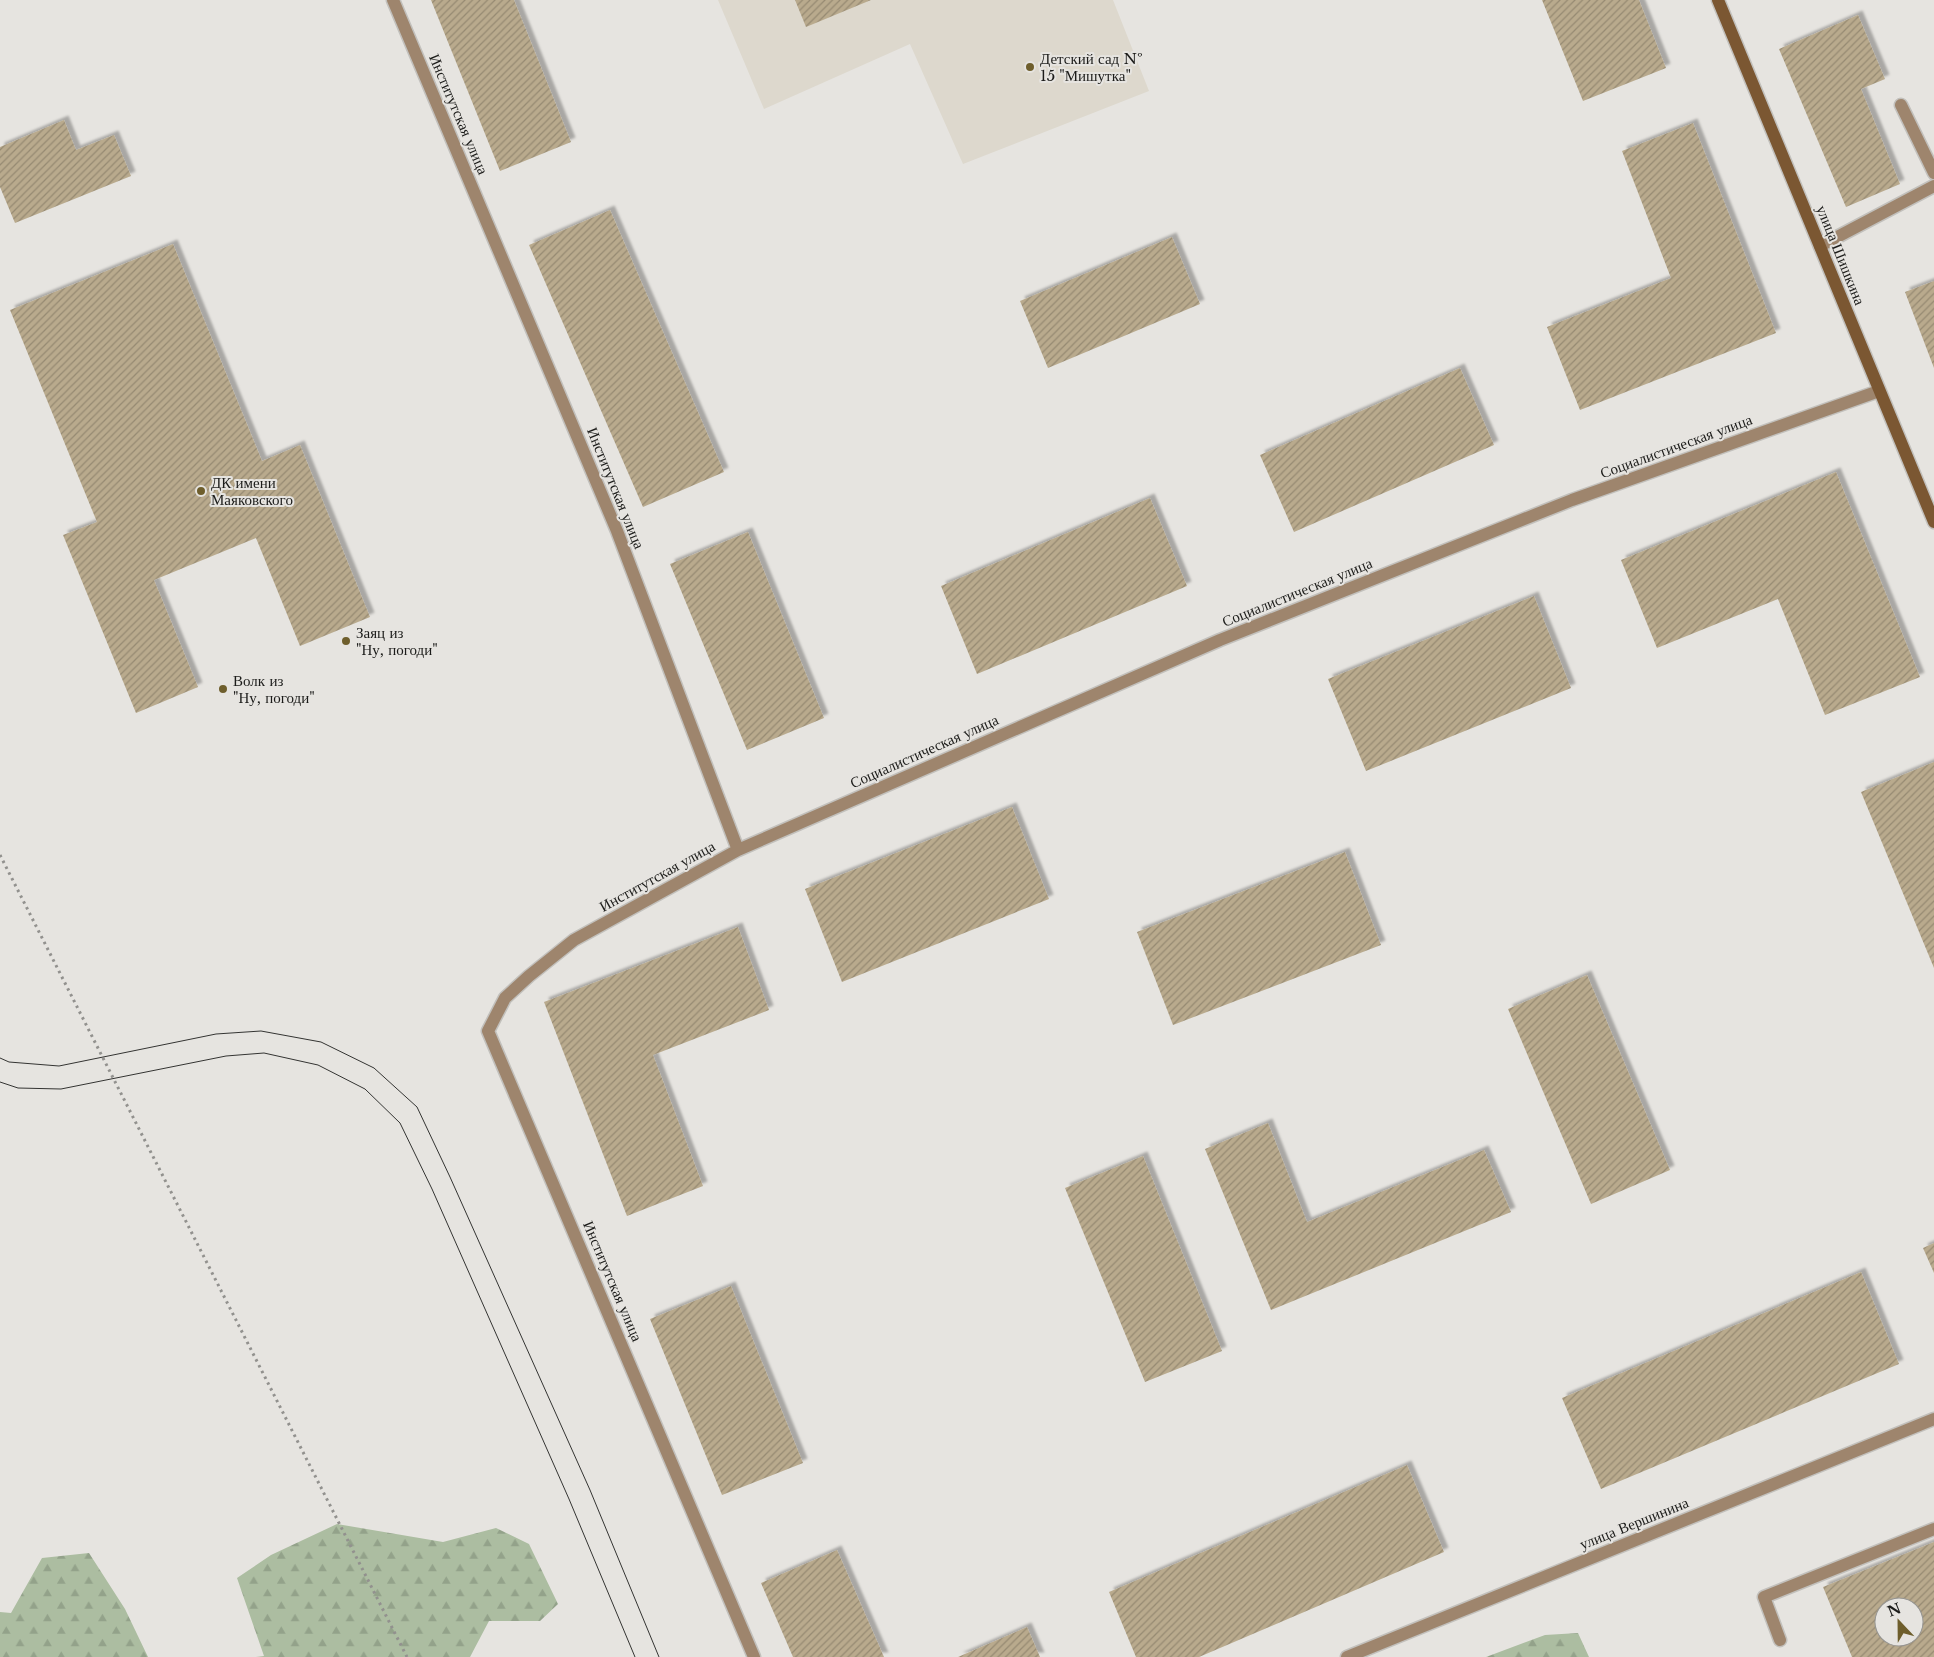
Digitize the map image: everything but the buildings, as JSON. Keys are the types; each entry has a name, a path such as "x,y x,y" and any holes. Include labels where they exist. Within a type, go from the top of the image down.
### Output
{"main road":[{"name":"улица Шишкина","path":"1718,0 1934,522"}],"street":[{"name":"Институтская улица","path":"393,0 617,531 738,850 574,940 505,998 488,1031 754,1657"},
{"path":"1901,105 1934,173"},
{"path":"1820,246 1934,186"},
{"name":"Социалистическая улица","path":"738,850 1220,640 1572,500 1879,391"},
{"name":"улица Вершинина","path":"1347,1657 1934,1419"},
{"path":"1780,1640 1764,1597 1934,1530"}],"path":[{"path":"0,855 406,1657"}],"shaded area":[{"name":"Детский сад № 15 \"Мишутка\"","path":"718,0 1113,0 1149,91 963,164 910,44 764,109"}],"green space":[{"path":"337,1524 443,1542 496,1528 529,1544 558,1604 540,1621 489,1621 470,1657 256,1657 264,1656 237,1578 271,1555"},
{"path":"89,1553 125,1609 148,1657 0,1657 0,1612 11,1613 42,1558"},
{"path":"1578,1633 1589,1657 1486,1657 1545,1635"}],"tram line":[{"path":"0,1058 9,1062 59,1066 216,1034 261,1031 321,1042 374,1068 417,1107 590,1490 659,1657"},
{"path":"0,1082 18,1088 61,1089 226,1056 264,1053 318,1065 365,1089 400,1123 432,1189 569,1499 635,1657"}],"place":[{"name":"Детский сад № 15 \"Мишутка\"","path":"1030,67"},
{"name":"ДК имени Маяковского","path":"201,491"},
{"name":"Заяц из \"Ну, погоди\"","path":"346,641"},
{"name":"Волк из \"Ну, погоди\"","path":"223,689"}]}
